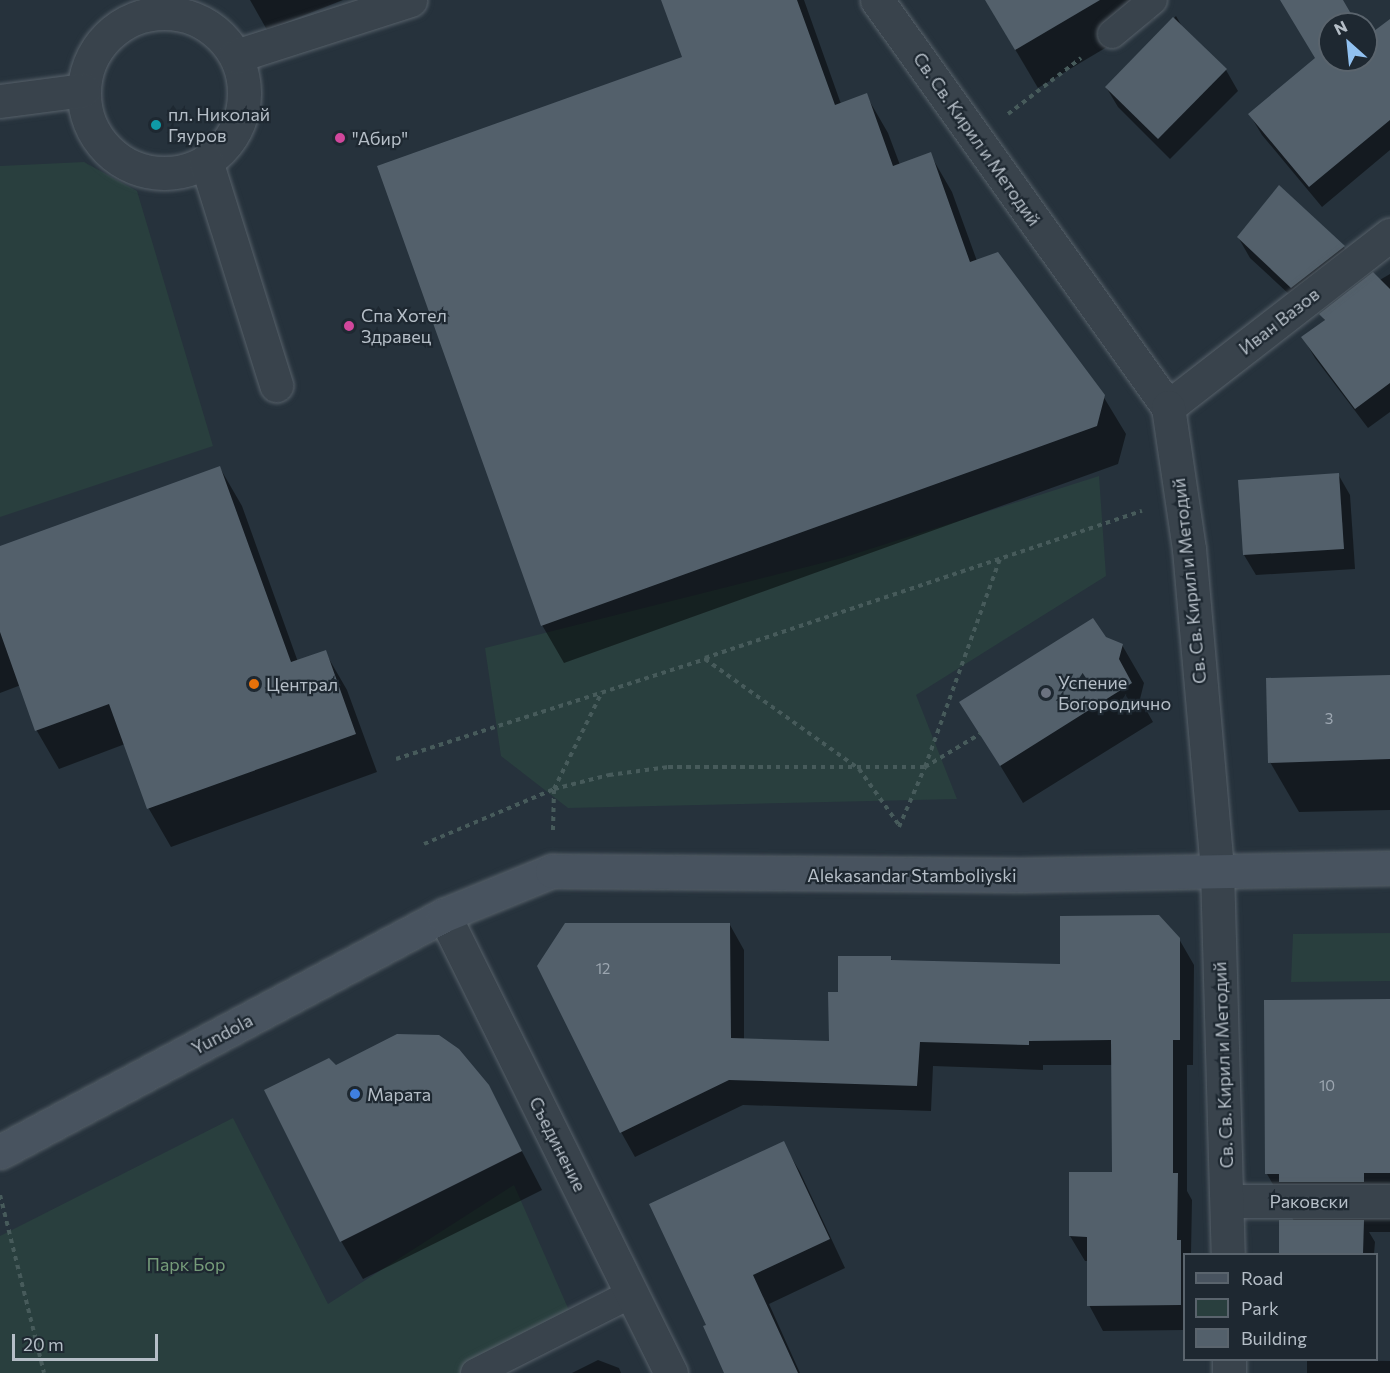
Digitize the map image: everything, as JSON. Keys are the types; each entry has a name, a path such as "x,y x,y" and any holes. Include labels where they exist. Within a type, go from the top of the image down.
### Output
{"main road":[{"name":"Alekasandar Stamboliyski","path":"444,915 552,871 904,875 1390,868"},
{"name":"Yundola","path":"0,1152 444,915"}],"street":[{"path":"236,56 410,0"},
{"name":"Св. Св. Кирил и Методий","path":"877,0 1168,407 1189,549 1217,870 1228,1253"},
{"path":"130,9 179,14 202,21 221,36 236,56 244,82 245,104 238,125 225,146 206,161 183,171 159,174 134,168 113,155 96,138 86,115 83,90 87,68 97,47 130,9"},
{"path":"0,101 83,90"},
{"path":"206,161 276,385"},
{"name":"Иван Вазов","path":"1168,407 1390,235"},
{"name":"Съединение","path":"444,915 671,1373"},
{"name":"Раковски","path":"1228,1201 1390,1201"}],"lane":[{"path":"1112,34 1153,0"},
{"path":"475,1373 633,1293"}],"path":[{"path":"976,138 1112,34"},
{"path":"396,759 705,659 1181,497"},
{"path":"899,825 925,767 1001,559"},
{"path":"705,659 859,769 899,825 904,875"},
{"path":"552,871 554,789 602,692"},
{"path":"424,844 554,789 609,775 668,767 859,769 925,767 980,734"},
{"path":"0,1194 44,1373"}],"green space":[{"path":"84,162 137,191 213,446 0,517 0,166"},
{"path":"1099,476 1106,576 916,695 957,799 568,808 501,756 485,648 842,558"},
{"path":"1390,933 1390,981 1291,982 1293,934"},
{"name":"Парк Бор","path":"233,1118 328,1304 514,1185 571,1315 493,1373 0,1373 0,1236"}],"building":[{"path":"661,0 797,0 835,105 867,93 893,166 931,152 970,262 998,252 1105,395 1097,426 541,626 377,166 682,57"},
{"path":"985,0 1100,0 1015,50"},
{"path":"1280,0 1343,0 1350,12 1318,12 1318,72 1378,72 1378,28 1390,19 1390,120 1309,187 1248,114 1315,58"},
{"path":"1173,17 1227,69 1158,139 1105,87"},
{"path":"1279,185 1345,246 1291,288 1237,237"},
{"path":"1373,272 1390,289 1390,383 1355,409 1301,337 1325,320 1319,314"},
{"path":"220,466 291,662 326,650 356,734 147,809 109,704 35,731 0,632 0,546"},
{"path":"1339,473 1344,549 1243,555 1238,480"},
{"name":"Успение Богородично","path":"1093,618 1106,637 1123,644 1119,659 1132,683 1000,766 959,702"},
{"path":"1390,675 1390,759 1268,763 1266,678"},
{"path":"1159,915 1180,938 1180,1040 1173,1040 1173,1173 1178,1173 1177,1240 1181,1240 1181,1305 1087,1306 1087,1237 1069,1236 1069,1172 1112,1172 1111,1040 1029,1041 1029,1045 920,1042 917,1086 729,1080 620,1133 537,966 565,923 730,923 731,1038 829,1041 828,992 838,992 838,956 891,956 891,960 1060,964 1060,916"},
{"path":"1390,999 1390,1173 1364,1173 1364,1182 1279,1182 1279,1174 1265,1174 1264,1000"},
{"path":"397,1034 439,1035 459,1049 489,1085 522,1151 340,1242 264,1090 329,1058 336,1065"},
{"path":"784,1141 830,1239 753,1275 798,1373 724,1373 703,1326 706,1325 649,1204"},
{"path":"1279,1220 1364,1220 1363,1253 1279,1253"}],"place":[{"name":"пл. Николай Гяуров","path":"156,125"},
{"name":"\"Абир\"","path":"340,138"},
{"name":"Спа Хотел Здравец","path":"349,326"},
{"name":"Централ","path":"254,684"},
{"name":"Успение Богородично","path":"1046,693"},
{"name":"Марата","path":"355,1094"}]}
